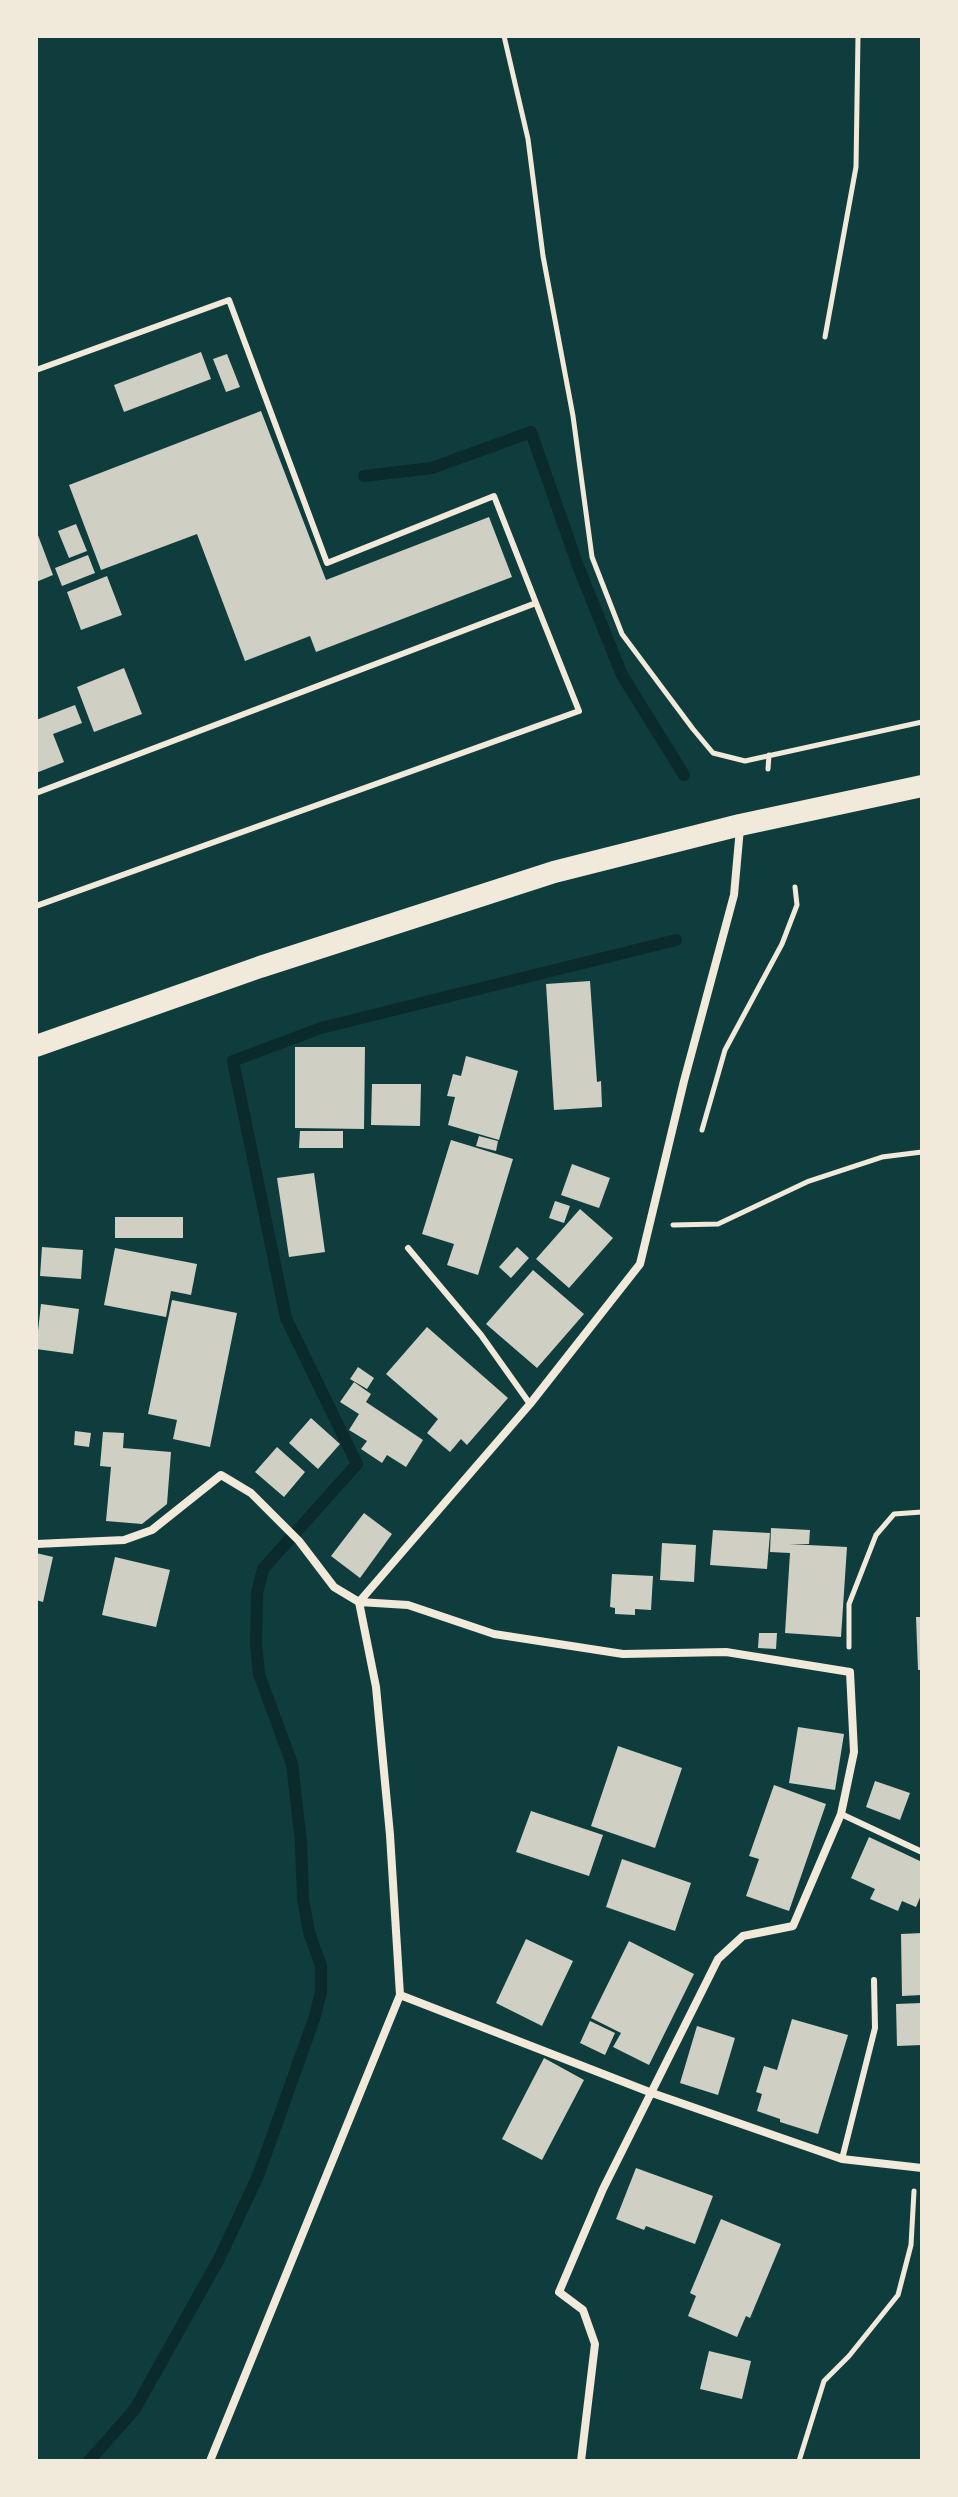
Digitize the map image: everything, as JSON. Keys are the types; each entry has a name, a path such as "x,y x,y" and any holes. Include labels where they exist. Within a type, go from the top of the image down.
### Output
{"highway":[{"path":"36,1046 260,967 554,872 740,825 922,786"}],"street":[{"path":"359,1602 530,1404 640,1264 684,1081 734,895 740,825"},
{"path":"36,1544 124,1540 152,1530 221,1475 251,1493 299,1541 334,1587 359,1602 408,1605 494,1634 623,1654 726,1652 850,1672 854,1752 841,1814 793,1926 743,1936 718,1959 603,2189 559,2292 583,2310 595,2344 581,2461"},
{"path":"210,2461 400,1995 390,1835 376,1687 359,1602"},
{"path":"400,1995 652,2093 842,2159 918,2168"}],"lane":[{"path":"36,370 229,300 327,563 494,496 579,711 36,906"},
{"path":"36,793 536,603"},
{"path":"408,1248 481,1335 530,1404"},
{"path":"841,1814 922,1852"},
{"path":"842,2159 875,2028 874,1980"}],"path":[{"path":"504,36 528,139 543,256 573,416 592,557 622,634 713,753 745,761 922,722"},
{"path":"825,337 856,167 858,36"},
{"path":"768,769 769,755"},
{"path":"700,1136 725,1050 782,944 797,905 795,887"},
{"path":"674,1214 669,1225 718,1224 809,1181 882,1157 922,1152"},
{"path":"850,1672 849,1604 876,1535 894,1514 922,1512"},
{"path":"799,2461 824,2381 849,2356 898,2295 911,2245 918,2168"}],"building":[{"path":"201,352 211,379 124,412 114,385"},
{"path":"227,354 240,387 226,392 213,359"},
{"path":"261,411 326,580 489,517 512,577 316,652 310,636 245,661 197,534 101,570 69,485"},
{"path":"76,524 87,551 69,558 58,531"},
{"path":"36,530 53,575 36,582"},
{"path":"88,555 95,573 62,586 55,568"},
{"path":"107,576 122,615 81,630 67,592"},
{"path":"124,668 142,714 94,732 77,687"},
{"path":"75,705 82,723 53,734 64,762 36,773 36,720"},
{"path":"590,981 597,1082 601,1081 602,1107 554,1110 546,984"},
{"path":"295,1047 365,1047 364,1129 295,1128"},
{"path":"466,1056 518,1071 499,1140 448,1125 455,1097 447,1096 453,1074 461,1076"},
{"path":"372,1084 421,1084 420,1126 371,1125"},
{"path":"300,1131 343,1131 343,1148 299,1148"},
{"path":"479,1136 498,1141 496,1151 476,1146"},
{"path":"451,1140 513,1159 478,1275 447,1265 454,1244 422,1234"},
{"path":"572,1164 610,1178 599,1208 561,1195"},
{"path":"314,1173 325,1252 289,1257 277,1178"},
{"path":"555,1201 570,1206 564,1223 549,1218"},
{"path":"580,1209 613,1238 569,1288 536,1259"},
{"path":"115,1217 183,1217 183,1238 115,1238"},
{"path":"42,1247 83,1250 81,1279 40,1276"},
{"path":"517,1247 529,1258 511,1278 499,1267"},
{"path":"115,1248 197,1264 191,1295 171,1291 166,1317 104,1305"},
{"path":"533,1270 584,1314 537,1368 486,1324"},
{"path":"172,1300 237,1313 210,1447 173,1439 177,1420 148,1414"},
{"path":"41,1304 79,1309 73,1354 36,1349"},
{"path":"427,1327 508,1398 467,1445 461,1439 450,1452 427,1433 438,1419 386,1374"},
{"path":"358,1367 374,1378 367,1389 350,1379"},
{"path":"354,1382 371,1394 366,1402 423,1440 406,1467 387,1455 382,1463 361,1449 367,1441 349,1430 359,1414 340,1402"},
{"path":"311,1418 340,1444 318,1469 289,1443"},
{"path":"75,1431 91,1433 89,1447 74,1445"},
{"path":"103,1432 124,1433 123,1448 171,1452 167,1504 142,1524 106,1521 111,1467 100,1466"},
{"path":"277,1447 305,1472 284,1497 255,1472"},
{"path":"364,1513 392,1534 360,1578 331,1556"},
{"path":"771,1528 810,1530 809,1544 789,1544 847,1547 841,1637 785,1633 790,1553 770,1552"},
{"path":"713,1530 770,1533 767,1569 710,1565"},
{"path":"662,1543 696,1545 694,1582 660,1580"},
{"path":"36,1553 53,1557 43,1602 36,1600"},
{"path":"115,1557 170,1570 156,1627 102,1615"},
{"path":"612,1574 653,1576 651,1610 635,1609 635,1615 615,1614 615,1608 610,1607"},
{"path":"916,1617 922,1617 922,1670 918,1670"},
{"path":"759,1633 777,1633 776,1649 758,1648"},
{"path":"798,1727 844,1734 835,1790 789,1783"},
{"path":"618,1746 682,1768 655,1848 591,1826"},
{"path":"875,1781 910,1793 900,1820 866,1807"},
{"path":"774,1785 826,1804 789,1911 746,1896 759,1859 749,1856"},
{"path":"531,1811 603,1835 589,1876 516,1852"},
{"path":"869,1837 922,1862 922,1893 916,1907 902,1901 898,1911 870,1899 875,1889 851,1878"},
{"path":"622,1859 691,1883 675,1931 606,1907"},
{"path":"922,1933 922,1995 902,1996 901,1934"},
{"path":"526,1939 573,1961 542,2026 496,2003"},
{"path":"629,1941 694,1974 649,2065 613,2047 621,2033 591,2018"},
{"path":"922,2003 922,2045 897,2046 896,2004"},
{"path":"792,2019 848,2035 818,2134 757,2111 762,2094 756,2092 764,2066 777,2070"},
{"path":"590,2021 615,2033 605,2055 580,2043"},
{"path":"697,2026 735,2038 718,2095 680,2083"},
{"path":"544,2058 584,2080 542,2160 502,2139"},
{"path":"636,2168 713,2196 695,2244 616,2219"},
{"path":"721,2219 781,2244 750,2318 746,2316 737,2337 688,2316 696,2296 690,2293"},
{"path":"709,2351 751,2361 742,2399 700,2389"}],"waterway":[{"path":"364,476 432,468 531,432 578,566 622,675 684,775"},
{"path":"89,2461 135,2409 219,2259 258,2176 321,1992 321,1966 309,1932 303,1899 301,1842 292,1764 259,1674 257,1593 263,1569 357,1464 286,1318 233,1061 321,1028 676,940"}]}
